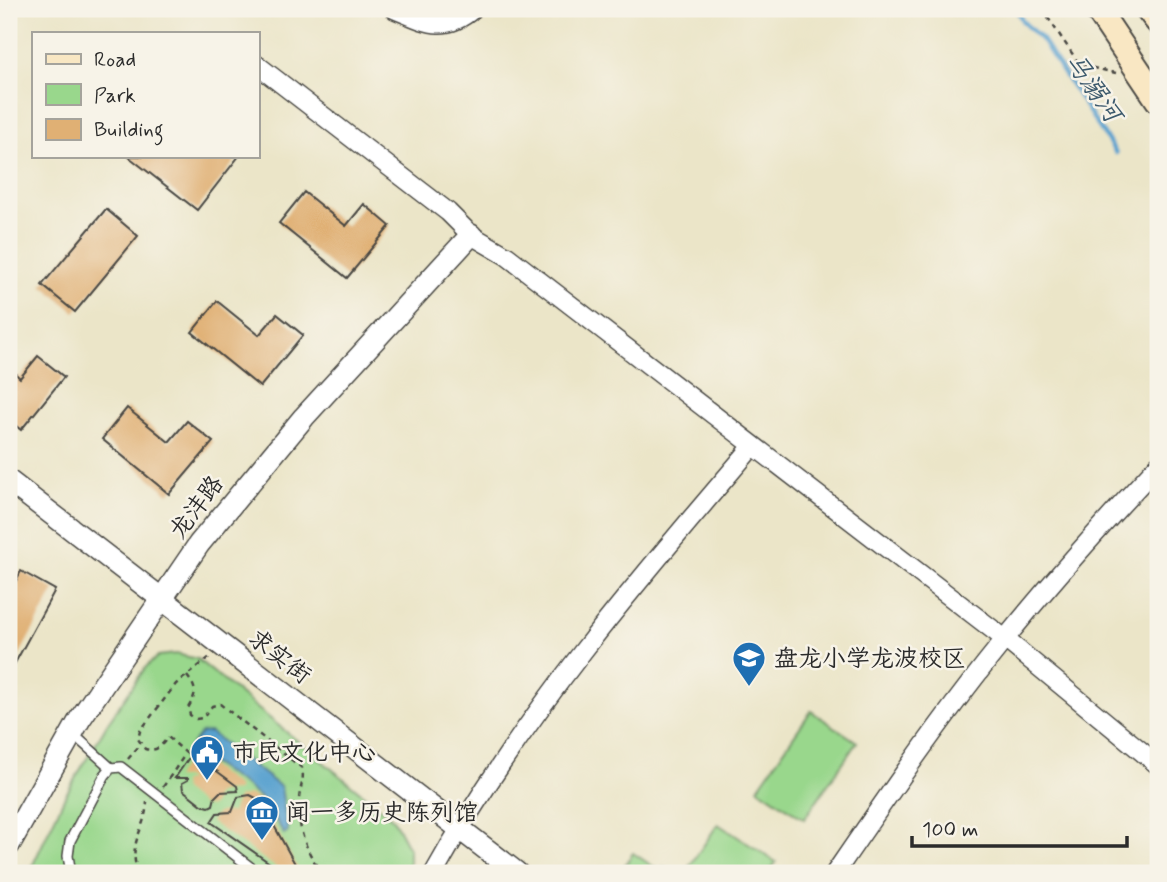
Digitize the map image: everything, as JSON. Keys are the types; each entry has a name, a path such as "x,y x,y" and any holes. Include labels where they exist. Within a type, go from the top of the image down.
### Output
{"main road":[{"path":"1097,9 1158,100"},
{"path":"1149,9 1158,22"}],"street":[{"path":"394,9 430,24 452,24 473,9"},
{"path":"259,67 449,212 471,235 507,256 1005,639 1158,765"},
{"name":"龙沣路","path":"9,845 72,733 199,544 253,476 471,235"},
{"path":"434,873 459,828 557,683 752,446"},
{"path":"835,873 912,761 1005,639 1092,536 1158,465"},
{"name":"求实街","path":"9,481 517,873"}],"lane":[{"path":"72,733 258,873"},
{"path":"71,873 68,856 70,841 105,775 116,768"}],"path":[{"path":"1043,9 1080,65 1144,79"},
{"path":"158,796 186,753 168,737 160,747 152,751 141,745 138,739 140,730 176,684 206,662 221,643"},
{"path":"187,676 196,688 196,696 188,708 190,715 196,719 203,718 212,706 220,704 302,768 304,778 299,800 302,835 312,860 322,873"},
{"path":"116,768 141,745"},
{"path":"138,873 133,856 134,845 145,822 148,788"}],"green space":[{"path":"176,654 197,659 393,819 409,849 409,873 29,873 65,796 107,724 145,668 158,656"},
{"path":"811,711 857,742 804,819 758,788"},
{"path":"718,824 776,862 769,873 685,873"},
{"path":"633,853 660,871 664,867 674,873 620,873"}],"water":[{"path":"210,732 281,787 288,832 284,834 265,802 189,748 201,733"}],"building":[{"path":"130,158 237,158 197,210"},
{"path":"304,192 346,226 364,204 390,226 347,278 279,223"},
{"path":"106,209 138,236 75,312 42,285"},
{"path":"217,301 259,335 277,314 303,335 260,387 192,332"},
{"path":"38,356 64,377 21,430 9,420 9,368 20,378"},
{"path":"127,408 169,442 187,421 213,442 169,494 102,439"},
{"path":"21,571 55,590 9,674 9,594"},
{"name":"市民文化中心","path":"195,755 237,786 238,791 220,792 209,807 202,805 183,790 182,783 188,778 175,778 188,759"},
{"name":"闻一多历史陈列馆","path":"250,795 260,800 300,873 284,873 211,822 217,813 232,812 238,797"}],"waterway":[{"name":"马溺河","path":"1016,9 1023,22 1042,40 1116,153"}],"place":[{"name":"盘龙小学龙波校区","path":"749,688"},
{"name":"市民文化中心","path":"207,782"},
{"name":"闻一多历史陈列馆","path":"262,842"}]}
